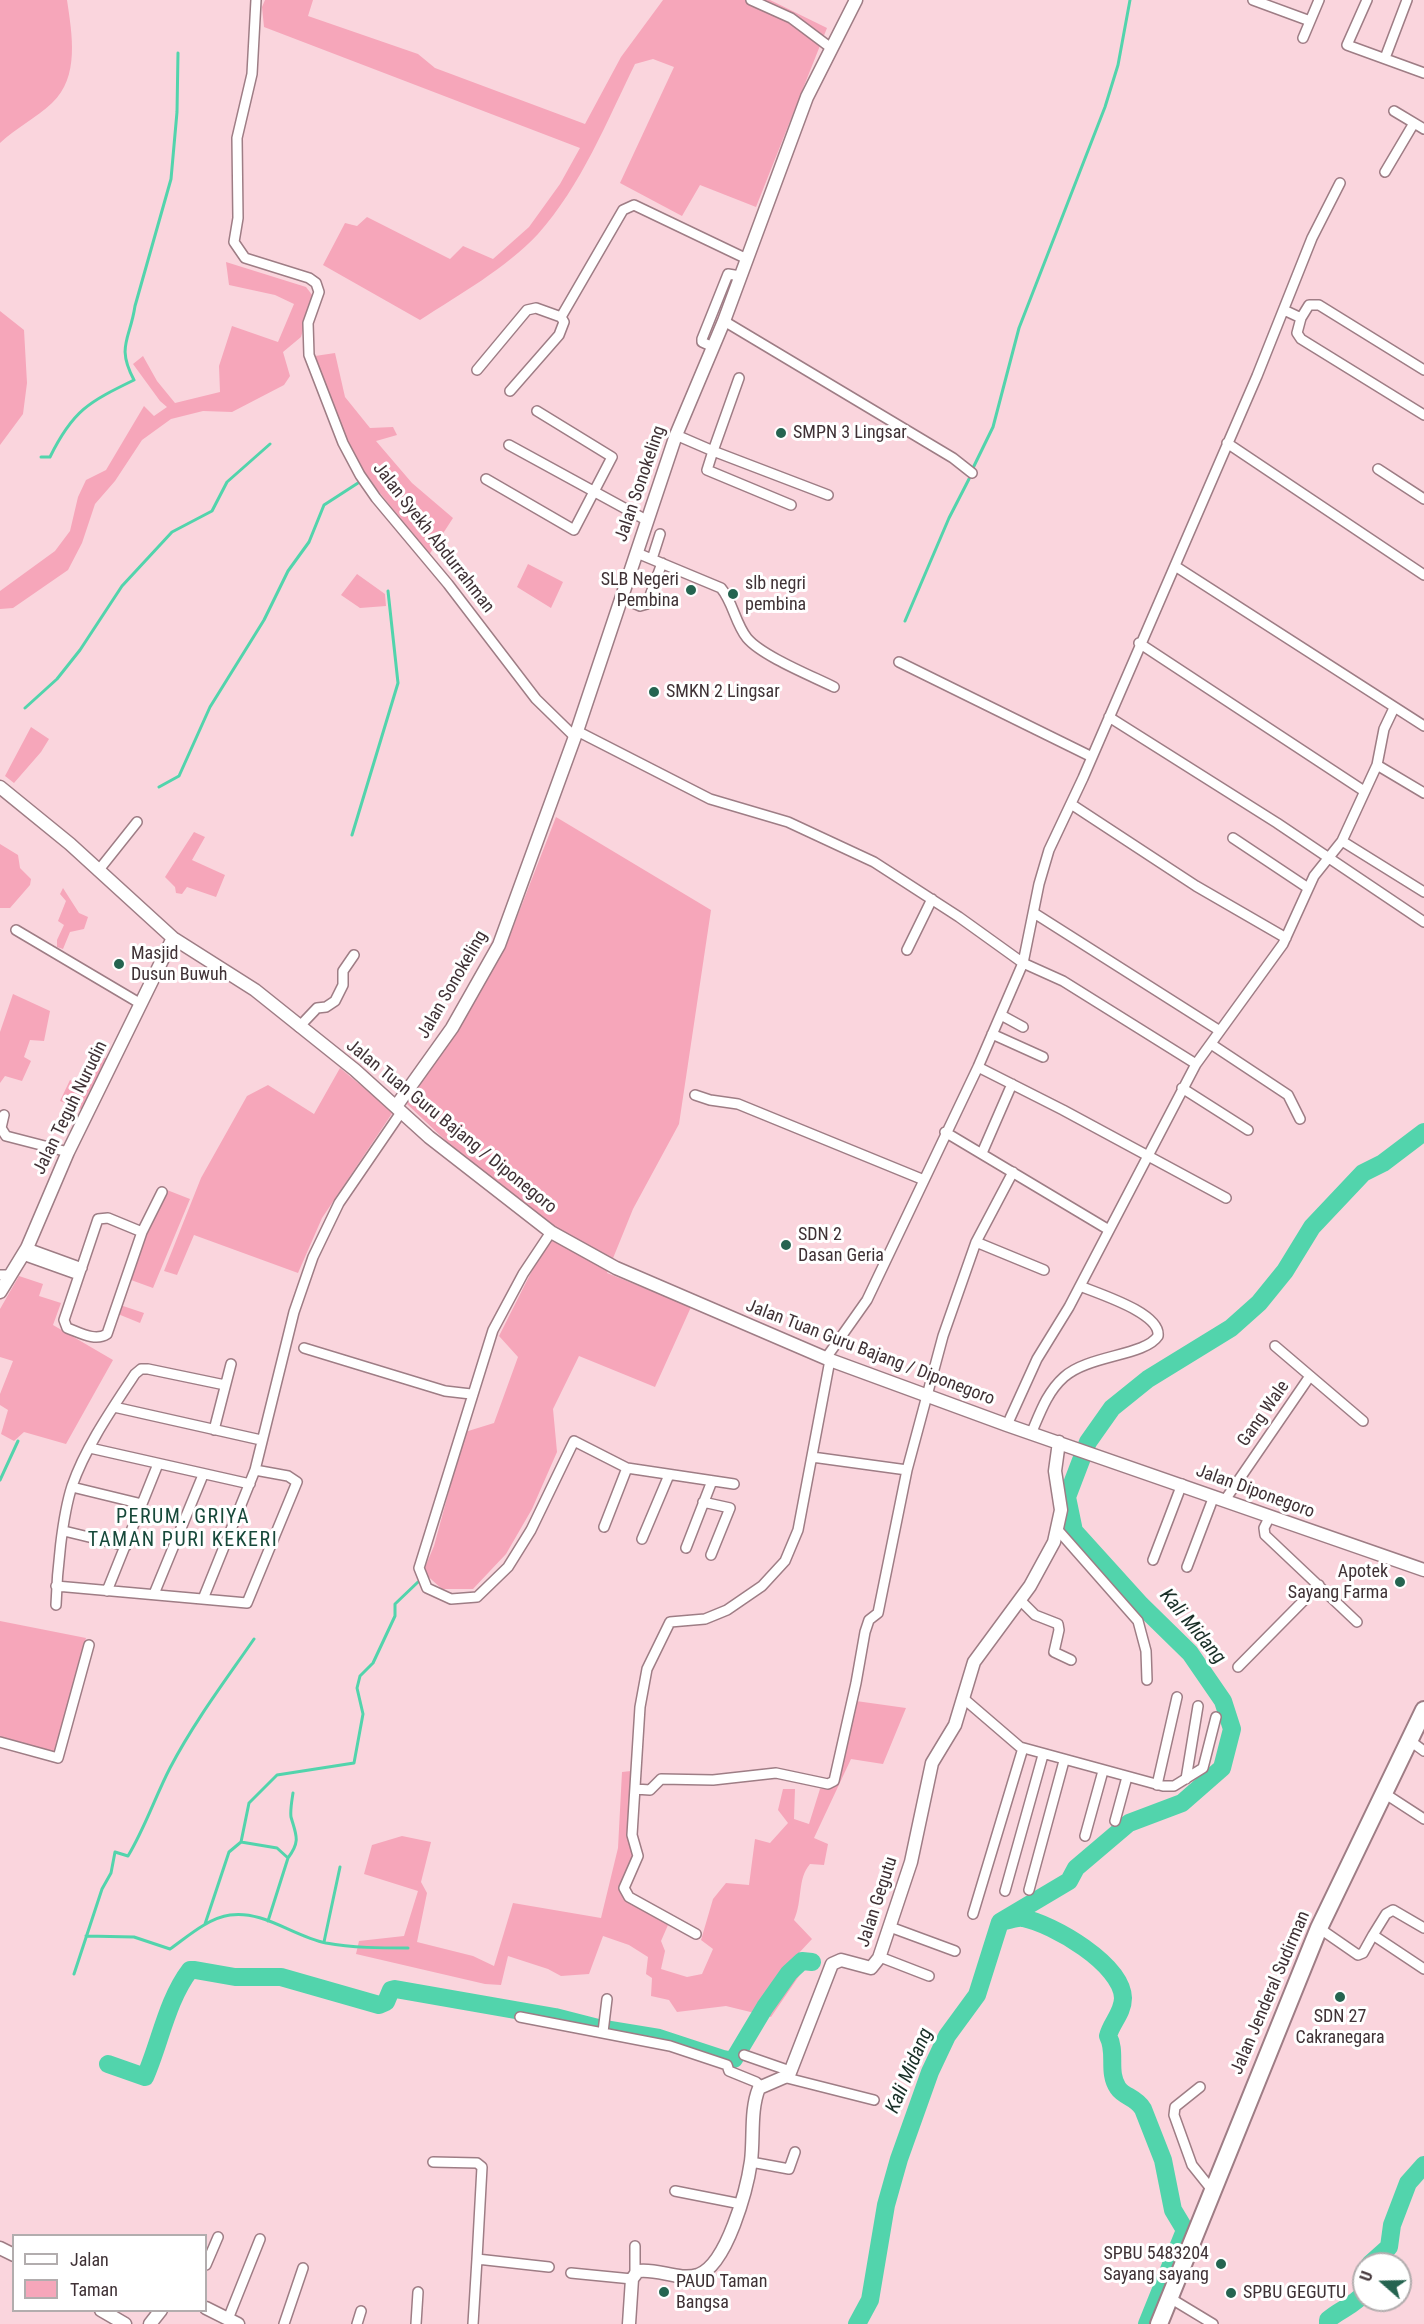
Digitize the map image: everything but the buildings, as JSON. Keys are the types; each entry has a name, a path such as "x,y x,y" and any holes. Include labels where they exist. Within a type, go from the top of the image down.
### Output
{"highway":[{"name":"Jalan Jenderal Sudirman","path":"1159,2324 1319,1928 1424,1710"}],"street":[{"name":"Jalan Syekh Abdurrahman","path":"256,0 252,74 237,138 238,211 234,234 235,246 245,258 309,278 316,284 319,295 308,323 309,355 343,443 360,475 376,498 448,584 536,699 576,734"},
{"path":"751,0 791,18 831,48"},
{"name":"Jalan Sonokeling","path":"399,1108 452,1028 499,945 576,734 676,435 724,321 807,97 856,0"},
{"path":"1253,0 1267,2 1310,21"},
{"path":"1303,38 1319,0"},
{"path":"1367,0 1347,45 1424,73"},
{"path":"1385,58 1407,0"},
{"path":"1394,111 1424,129"},
{"path":"1385,172 1414,123"},
{"path":"696,1934 636,1902 626,1892 625,1884 638,1856 632,1835 647,1669 662,1634 673,1621 705,1619 744,1601 785,1561 798,1530 828,1359 867,1300 945,1132 978,1067 1023,963 1049,850 1175,566 1284,310 1312,238 1340,183"},
{"path":"561,317 623,210 634,205 747,259"},
{"path":"713,347 702,342 702,339 728,274 740,276"},
{"path":"1424,370 1319,305 1309,304 1300,318 1297,333 1301,339 1424,415"},
{"path":"477,370 527,310 536,309 561,317 564,322 560,335 510,391"},
{"path":"1284,310 1300,318"},
{"path":"724,321 952,458 972,473"},
{"path":"739,378 707,470 791,505"},
{"path":"486,478 574,530 612,456 537,411"},
{"path":"676,435 828,495"},
{"path":"1227,444 1424,575"},
{"path":"509,445 648,520"},
{"path":"1378,469 1424,499"},
{"path":"652,559 660,534"},
{"path":"637,553 721,588 727,596 736,622 753,645 834,687"},
{"path":"622,598 640,606 646,605 662,563"},
{"path":"1175,566 1424,726"},
{"path":"1139,643 1364,791"},
{"path":"899,662 1092,757"},
{"path":"1007,1425 1037,1359 1080,1286 1182,1088 1196,1064 1286,938 1308,888 1328,857 1342,841 1377,765 1384,729 1394,708"},
{"path":"1109,717 1328,857 1424,922"},
{"path":"576,734 710,799 788,822 874,862 932,899 1023,963 1064,981 1196,1064"},
{"path":"1377,765 1424,793"},
{"name":"Jalan Tuan Guru Bajang / Diponegoro","path":"0,787 173,938 255,990 399,1108 429,1137 551,1232 616,1268 828,1359 1031,1434 1074,1447"},
{"path":"1071,804 1196,886 1286,938"},
{"path":"98,872 137,822"},
{"path":"1233,838 1308,888"},
{"path":"1342,841 1424,892"},
{"path":"907,950 932,899"},
{"path":"1034,913 1220,1031"},
{"path":"16,930 141,1005"},
{"name":"Jalan Teguh Nurudin","path":"0,1292 5,1275 25,1252 68,1152 173,938"},
{"path":"299,1027 317,1008 326,1007 335,1001 344,985 343,970 354,955"},
{"path":"1000,1014 1023,1027"},
{"path":"992,1034 1043,1057"},
{"path":"1211,1044 1288,1095 1300,1119"},
{"path":"978,1067 1226,1198"},
{"path":"982,1154 1012,1084"},
{"path":"1182,1088 1248,1130"},
{"path":"695,1095 710,1101 738,1104 924,1180"},
{"path":"203,1599 255,1470 294,1312 313,1257 339,1203 399,1108"},
{"path":"4,1115 1,1128 6,1136 68,1152"},
{"path":"945,1132 1109,1230"},
{"path":"635,1789 650,1790 661,1779 713,1780 776,1773 828,1784 834,1781 865,1632 869,1620 877,1615 879,1609 907,1470 929,1396 943,1336 976,1242 1013,1172"},
{"path":"142,1232 108,1218 98,1219 63,1323 67,1328 84,1334 104,1337 142,1232 162,1192"},
{"path":"551,1232 523,1274 493,1330 471,1394 420,1568 427,1588 451,1599 477,1597 508,1567 531,1530 574,1441 627,1468 734,1484"},
{"path":"976,1242 1044,1270"},
{"path":"25,1252 81,1271"},
{"path":"1031,1434 1047,1399 1065,1376 1083,1365 1107,1356 1143,1347 1158,1336 1158,1329 1150,1318 1080,1286"},
{"name":"Gang Wale","path":"1275,1346 1363,1420"},
{"path":"304,1348 445,1392 471,1394"},
{"path":"214,1430 231,1364"},
{"path":"56,1605 64,1531 72,1487 90,1448 135,1374 141,1370 225,1385"},
{"name":"Gang Wale","path":"1187,1567 1219,1498 1311,1376"},
{"path":"114,1407 261,1440"},
{"name":"Jalan Gegutu","path":"789,2074 832,1964 841,1960 871,1968 880,1957 919,1831 932,1763 955,1725 974,1662 1020,1600 1047,1557 1058,1529 1061,1510 1055,1463 1059,1442"},
{"name":"Jalan Diponegoro","path":"1074,1447 1424,1569"},
{"path":"90,1448 250,1484"},
{"path":"812,1457 907,1470"},
{"path":"107,1591 158,1464"},
{"path":"604,1527 627,1468"},
{"path":"57,1586 247,1603 297,1482 288,1476 255,1470"},
{"path":"154,1594 203,1474"},
{"path":"642,1539 669,1475"},
{"path":"686,1548 712,1481"},
{"path":"1153,1560 1182,1484"},
{"path":"72,1487 142,1504"},
{"path":"704,1502 730,1508 711,1555"},
{"path":"1270,1516 1264,1528 1265,1535 1357,1622"},
{"path":"1058,1529 1138,1621 1146,1651 1147,1680"},
{"path":"64,1531 126,1546"},
{"path":"1238,1667 1319,1586"},
{"path":"1020,1600 1035,1615 1059,1626 1054,1652 1071,1660"},
{"path":"0,1742 58,1758 89,1645"},
{"path":"1157,1785 1177,1697"},
{"path":"963,1698 1015,1744 1023,1748 1157,1785 1174,1786 1203,1768 1216,1717"},
{"path":"1186,1779 1198,1706"},
{"path":"1409,1740 1424,1751"},
{"path":"973,1914 1023,1748"},
{"path":"1005,1891 1043,1755"},
{"path":"1029,1890 1064,1761"},
{"path":"1085,1836 1103,1771"},
{"path":"1115,1821 1127,1777"},
{"path":"1384,1793 1424,1818"},
{"path":"1319,1928 1358,1954 1363,1953 1386,1914 1393,1910 1424,1928"},
{"path":"890,1927 955,1951"},
{"path":"1373,1935 1424,1969"},
{"path":"880,1957 929,1976"},
{"path":"604,2028 607,1999"},
{"path":"520,2017 604,2028 698,2054 727,2065 729,2071 761,2086"},
{"path":"744,2055 789,2074 874,2100"},
{"path":"571,2273 633,2277 643,2271 695,2276 706,2271 719,2256 741,2204 751,2162 755,2101 761,2086 789,2074"},
{"path":"1200,2087 1175,2107 1174,2115 1192,2165 1212,2190"},
{"path":"751,2162 789,2169 795,2152"},
{"path":"433,2162 477,2163 482,2167 473,2324"},
{"path":"675,2192 741,2204"},
{"path":"207,2263 218,2237"},
{"path":"207,2309 233,2322 260,2239"},
{"path":"629,2324 635,2246"},
{"path":"477,2259 549,2267"},
{"path":"284,2324 303,2268"},
{"path":"416,2324 418,2292"},
{"path":"1170,2298 1213,2324"},
{"path":"357,2324 361,2311"},
{"path":"104,2312 125,2324"},
{"path":"150,2324 159,2312"}],"green space":[{"path":"0,0 67,0 72,54 67,81 61,93 46,108 0,143"},
{"path":"265,0 313,0 308,16 418,54 435,68 585,124 621,57 663,0 770,0 827,28 756,207 700,185 682,216 620,183 674,67 653,59 635,64 580,174 538,234 497,270 420,320 323,265 345,223 357,226 367,217 450,259 463,246 493,259 529,227 560,184 580,148 264,27 262,7"},
{"path":"226,262 306,287 313,296 301,337 283,352 290,376 284,385 232,412 203,411 171,419 142,440 115,481 95,504 82,543 68,570 13,608 0,609 0,591 55,551 70,531 78,497 86,480 106,470 144,406 154,416 167,407 133,364 143,356 157,381 175,403 220,392 219,366 232,326 278,342 294,304 275,295 229,285"},
{"path":"0,311 24,330 27,383 23,414 0,445"},
{"path":"335,353 345,397 370,428 393,427 397,435 376,441 412,483 453,518 429,555 365,474 351,451 315,356"},
{"path":"528,564 563,582 551,608 517,587"},
{"path":"357,574 385,594 386,606 360,608 341,595"},
{"path":"31,727 49,739 41,752 14,783 5,776"},
{"path":"556,817 711,910 679,1124 633,1209 607,1273 691,1307 655,1387 579,1356 553,1409 557,1452 532,1509 506,1554 473,1589 442,1589 423,1572 434,1546 465,1432 494,1423 518,1357 499,1336 554,1227 464,1158 407,1104 458,1027 505,948"},
{"path":"194,832 205,837 192,860 225,875 216,897 187,887 182,894 176,893 175,887 165,877"},
{"path":"0,844 18,855 20,868 31,879 30,885 10,908 0,908"},
{"path":"63,888 79,913 88,917 84,929 70,932 63,949 57,947 57,940 64,925 58,921 66,901 60,894"},
{"path":"13,994 50,1011 44,1041 30,1040 24,1057 31,1061 22,1081 5,1076 0,1083 0,1032"},
{"path":"98,1057 110,1059 83,1110 60,1101 70,1080 85,1086"},
{"path":"340,1068 393,1112 322,1218 298,1273 194,1235 177,1275 164,1271 201,1178 247,1096 268,1085 314,1114"},
{"path":"167,1190 190,1199 153,1288 131,1280 146,1235"},
{"path":"19,1276 43,1284 39,1296 61,1303 53,1325 113,1360 66,1444 24,1432 14,1441 1,1434 8,1410 0,1405 0,1394 13,1361 0,1357 0,1309"},
{"path":"120,1305 144,1313 140,1323 118,1314"},
{"path":"0,1621 86,1638 56,1752 0,1737"},
{"path":"856,1701 906,1708 883,1764 851,1759 814,1838 828,1844 824,1865 810,1864 806,1870 794,1920 812,1939 798,1954 801,1973 771,2017 726,2006 677,2012 669,2000 651,1996 652,1978 646,1974 648,1957 629,1945 603,1936 589,1974 561,1976 548,1969 508,1956 501,1985 485,1984 356,1954 359,1941 404,1936 418,1891 364,1874 372,1845 402,1836 431,1842 421,1882 427,1893 417,1942 473,1956 494,1966 513,1903 601,1918 618,1848 622,1772 631,1771 629,1840 633,1859 620,1888 628,1902 668,1925 661,1941 665,1951 661,1969 687,1977 702,1974 713,1949 701,1940 713,1899 726,1883 749,1885 755,1839 770,1843 788,1823 778,1810 783,1789 795,1789 794,1819 809,1824 820,1789 836,1783"}],"waterway":[{"path":"973,468 993,427 1019,328 1105,107 1118,65 1130,0"},
{"path":"41,457 50,457 66,428 84,409 134,380 126,359 126,343 171,179 177,112 178,53"},
{"path":"25,708 57,679 80,650 122,586 172,532 212,511 227,482 270,444"},
{"path":"905,621 949,518 969,479"},
{"path":"159,787 179,776 210,707 264,620 288,571 309,542 324,505 358,483"},
{"path":"352,835 398,683 388,591"},
{"name":"Kali Midang","path":"857,2324 870,2300 886,2205 899,2159 930,2072 947,2036 977,1995 1000,1922 1069,1881 1076,1868 1129,1823 1182,1803 1222,1768 1232,1729 1223,1701 1190,1653 1141,1605 1074,1531 1067,1497 1088,1442 1112,1408 1148,1379 1231,1328 1259,1303 1285,1271 1312,1227 1363,1173 1383,1163 1424,1132"},
{"path":"0,1480 18,1441"},
{"path":"241,1842 249,1803 277,1775 354,1763 363,1714 357,1688 360,1676 373,1663 395,1616 395,1604 418,1582"},
{"path":"74,1974 102,1889 111,1873 115,1852 128,1856 179,1751 254,1639"},
{"path":"268,1921 288,1858 296,1842 291,1817 293,1793"},
{"path":"205,1924 229,1852 241,1842 277,1848 288,1858"},
{"path":"324,1942 340,1867"},
{"path":"86,1936 134,1937 170,1949 214,1920 242,1914 266,1920 326,1943 357,1947 408,1948"},
{"path":"1005,1921 1023,1918 1068,1937 1099,1959 1120,1985 1122,2003 1108,2036 1112,2049 1113,2075 1118,2088 1143,2109 1163,2160 1173,2210 1185,2230 1147,2324"},
{"path":"108,2064 145,2077 175,1995 190,1970 235,1977 281,1977 379,2005 386,2002 391,1990 395,1989 659,2038 726,2060 734,2059 765,2007 789,1973 802,1961 812,1962"},
{"path":"1383,2252 1389,2247 1392,2225 1408,2183 1424,2165"},
{"path":"1328,2324 1328,2320 1352,2304"}],"place":[{"name":"SMPN 3 Lingsar","path":"781,433"},
{"name":"SLB Negeri Pembina","path":"691,590"},
{"name":"slb negri pembina","path":"733,594"},
{"name":"SMKN 2 Lingsar","path":"654,692"},
{"name":"Masjid Dusun Buwuh","path":"119,964"},
{"name":"SDN 2 Dasan Geria","path":"786,1245"},
{"name":"Apotek Sayang Farma","path":"1400,1582"},
{"name":"SDN 27 Cakranegara","path":"1340,1997"},
{"name":"SPBU 5483204 Sayang sayang","path":"1221,2264"},
{"name":"PAUD Taman Bangsa","path":"664,2292"},
{"name":"SPBU GEGUTU","path":"1231,2293"}],"district":[{"name":"PERUM. GRIYA TAMAN PURI KEKERI","path":"183,1530"}]}
